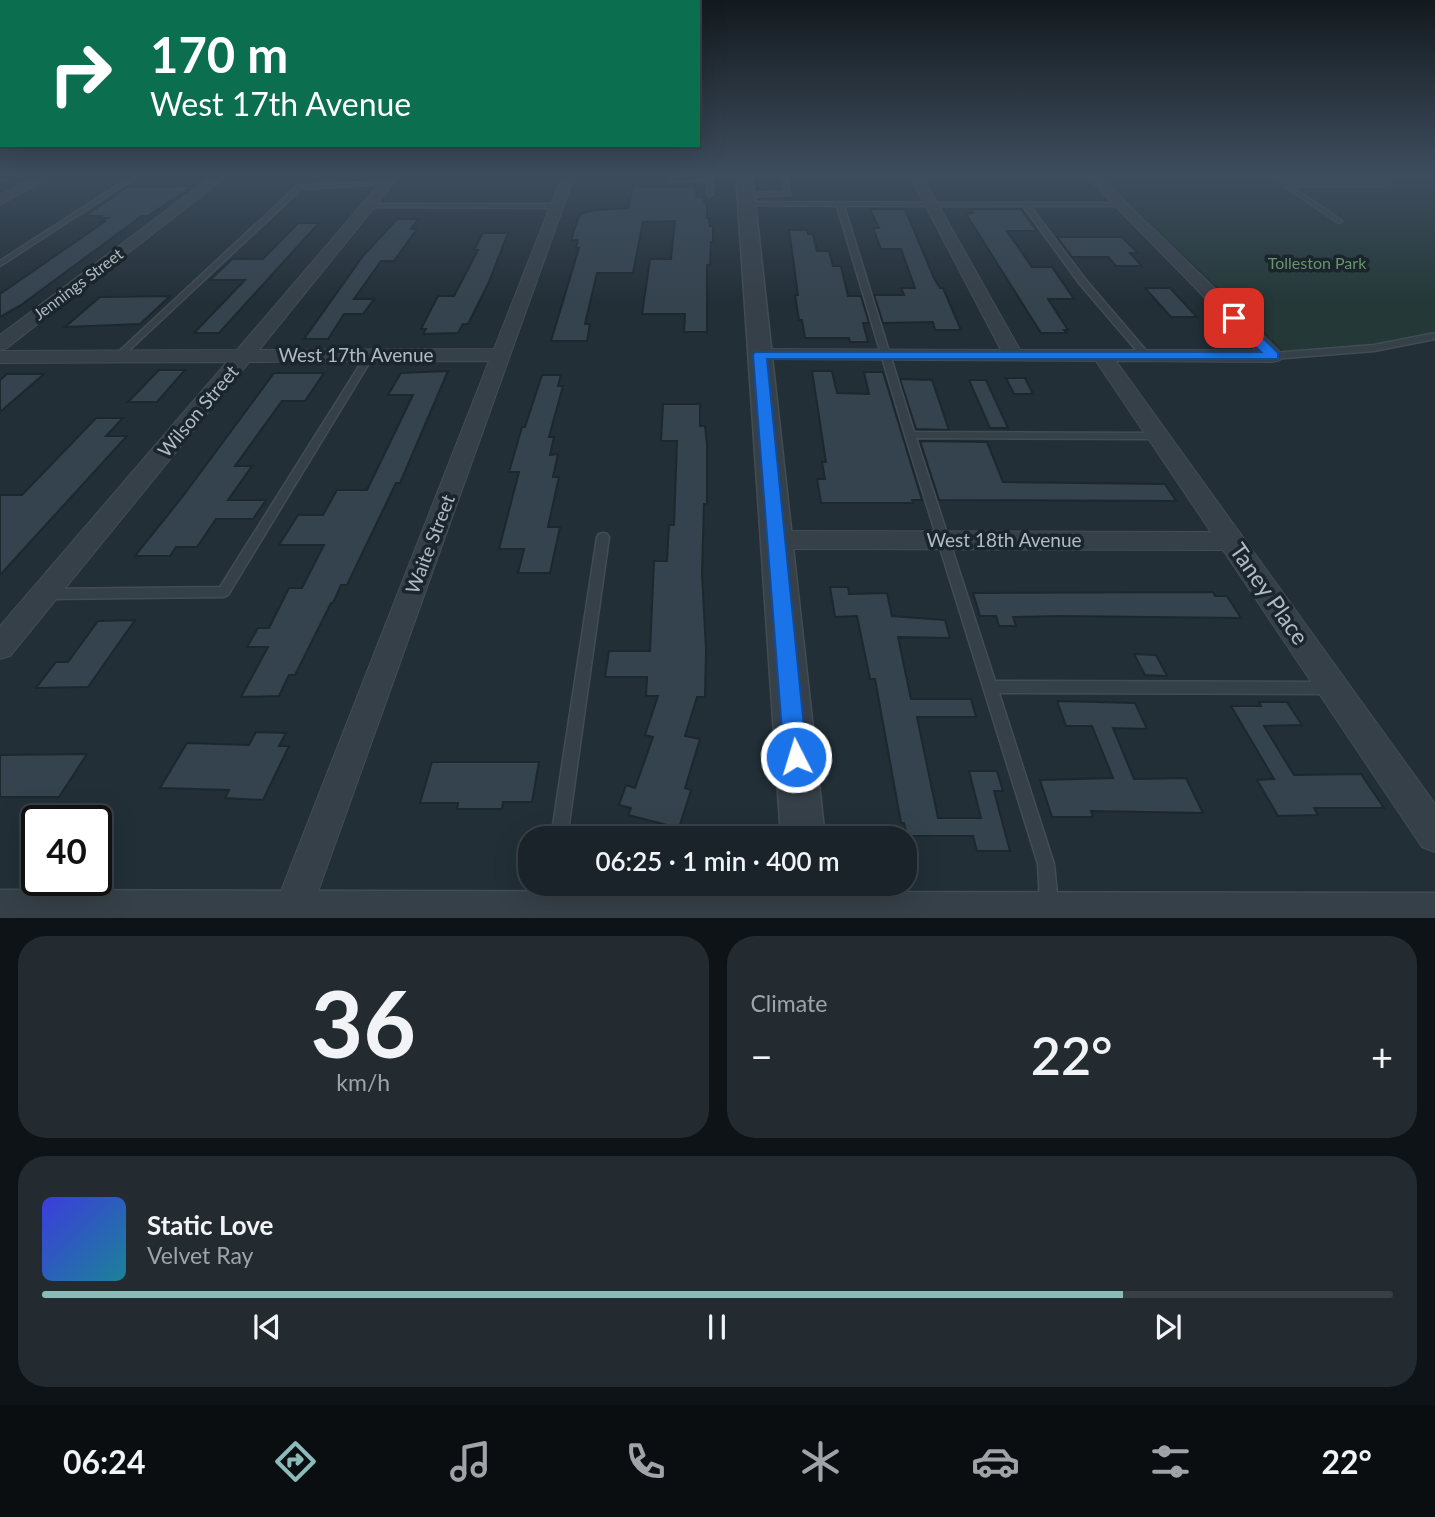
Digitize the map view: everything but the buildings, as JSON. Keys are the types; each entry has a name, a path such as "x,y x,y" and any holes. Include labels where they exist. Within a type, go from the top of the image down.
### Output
{"street":[{"name":"Jennings Street","path":"0,344 167,217"},
{"name":"Wilson Street","path":"0,648 359,217"},
{"name":"Waite Street","path":"291,914 553,217"},
{"path":"747,217 802,826"},
{"path":"937,217 1013,355"},
{"path":"1132,217 1273,356"},
{"name":"West 17th Avenue","path":"0,357 501,355"},
{"path":"760,355 1273,356"},
{"name":"Taney Place","path":"1102,356 1435,834"},
{"name":"West 18th Avenue","path":"776,540 1232,541"},
{"path":"0,914 291,914 550,899 808,905 1050,917 1435,917"}],"lane":[{"path":"0,264 72,217"},
{"path":"118,356 267,217"},
{"path":"844,217 1046,864 1050,917"},
{"path":"1035,217 1082,281 1146,356"},
{"path":"1333,217 1339,221"},
{"path":"1273,356 1374,348 1435,336"},
{"path":"45,594 224,592 370,355"},
{"path":"910,435 1158,436"},
{"path":"561,826 603,537"},
{"path":"990,687 1334,688"}],"green space":[{"name":"Tolleston Park","path":"1144,217 1435,217 1435,331 1394,342 1286,353"}],"route":[{"path":"796,757 760,355 1273,356 1234,318"}]}
